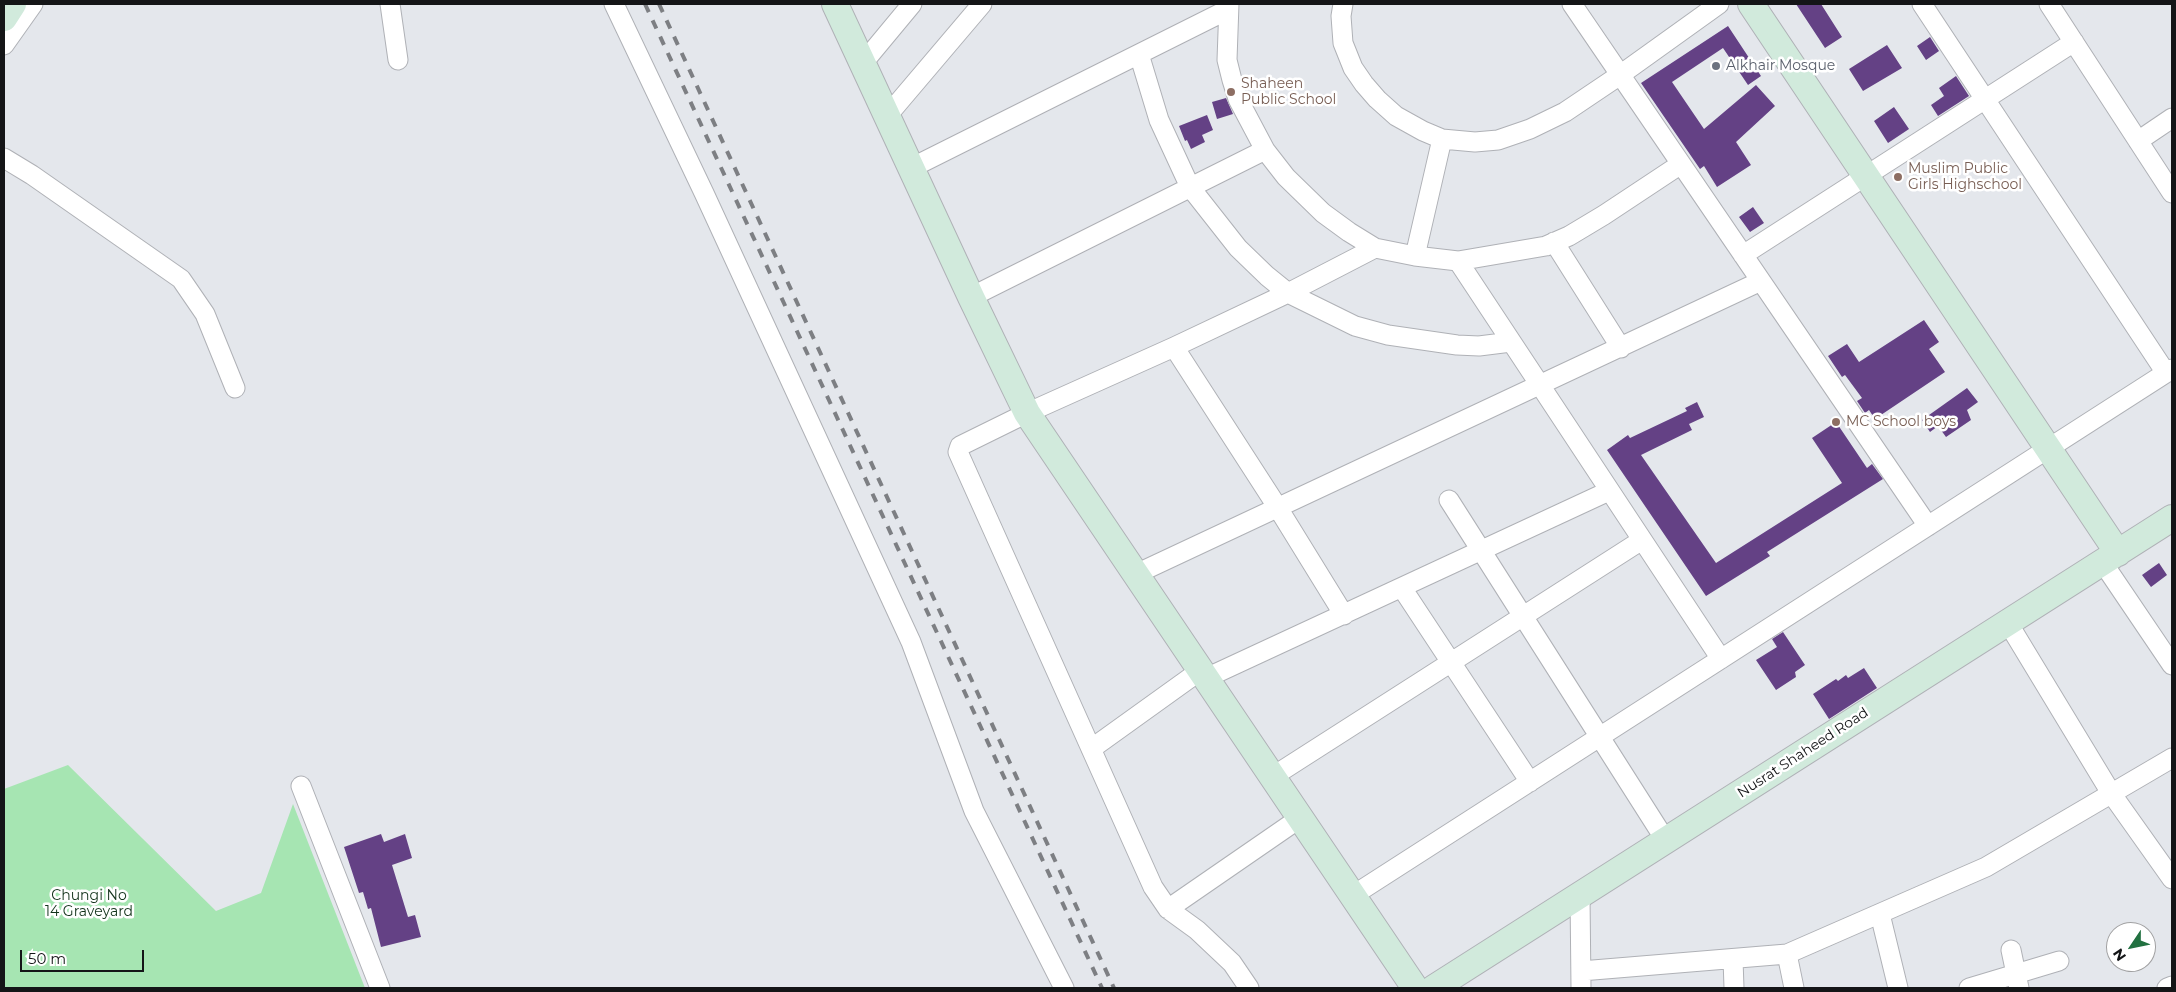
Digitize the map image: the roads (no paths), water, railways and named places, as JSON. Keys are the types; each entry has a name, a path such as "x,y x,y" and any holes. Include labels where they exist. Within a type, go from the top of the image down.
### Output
{"street":[{"path":"4,18 13,4"},
{"path":"4,45 33,4"},
{"path":"390,4 398,60"},
{"path":"614,4 704,193 911,642 974,811 1064,988"},
{"path":"835,4 1027,413 1415,988"},
{"path":"863,63 912,4"},
{"path":"887,116 982,4"},
{"path":"1343,4 1341,16 1343,43 1353,68 1364,84 1396,116 1442,139 1475,142 1498,140 1530,130 1565,112 1719,4"},
{"path":"1572,4 1928,526"},
{"path":"1750,4 2048,449 2172,665"},
{"path":"1352,896 2169,371 1922,4"},
{"path":"2049,4 2172,193"},
{"path":"911,168 1139,54 1228,7 1227,60 1232,80 1238,99 1265,150 1286,176 1323,213 1375,248 1415,256 1458,261 1514,252 1554,242 1604,215 1681,164"},
{"path":"1743,255 2074,42"},
{"path":"1139,54 1159,120 1190,188 1238,248 1267,276 1288,292 1355,326 1388,335 1457,345 1480,346 1511,342"},
{"path":"2138,141 2172,118"},
{"path":"1415,256 1442,139"},
{"path":"971,297 1265,150"},
{"path":"4,158 32,175 181,278 205,314 235,388"},
{"path":"1554,242 1621,348"},
{"path":"1249,988 1232,963 1221,951 1168,909 1153,887 958,452 960,446 1027,413 1174,348 1375,248"},
{"path":"1458,261 1721,659"},
{"path":"1136,574 1761,281"},
{"path":"1174,348 1278,508 1344,615"},
{"path":"1091,749 1203,674 1344,615 1610,491"},
{"path":"1449,500 1666,841"},
{"name":"Nusrat Shaheed Road","path":"1434,988 2172,518"},
{"path":"1272,777 1642,540"},
{"path":"1402,588 1530,782"},
{"path":"2008,623 2111,793 2172,879"},
{"path":"1580,895 1581,980 1734,959 1788,954 1986,867 2172,758"},
{"path":"301,786 380,988"},
{"path":"1168,909 1300,818"},
{"path":"1880,914 1898,988"},
{"path":"2011,950 2017,981"},
{"path":"1788,954 1794,988"},
{"path":"1734,959 1734,988"},
{"path":"1969,988 2017,981 2059,961"},
{"path":"2167,988 2172,986"}],"railway":[{"path":"645,4 1102,988"},
{"path":"659,4 1114,988"}],"place":[{"name":"Alkhair Mosque","path":"1716,66"},
{"name":"Shaheen Public School","path":"1231,92"},
{"name":"Muslim Public Girls Highschool","path":"1898,177"},
{"name":"MC School boys","path":"1836,422"}],"park label":[{"name":"Chungi No 14 Graveyard","path":"89,904"}]}
